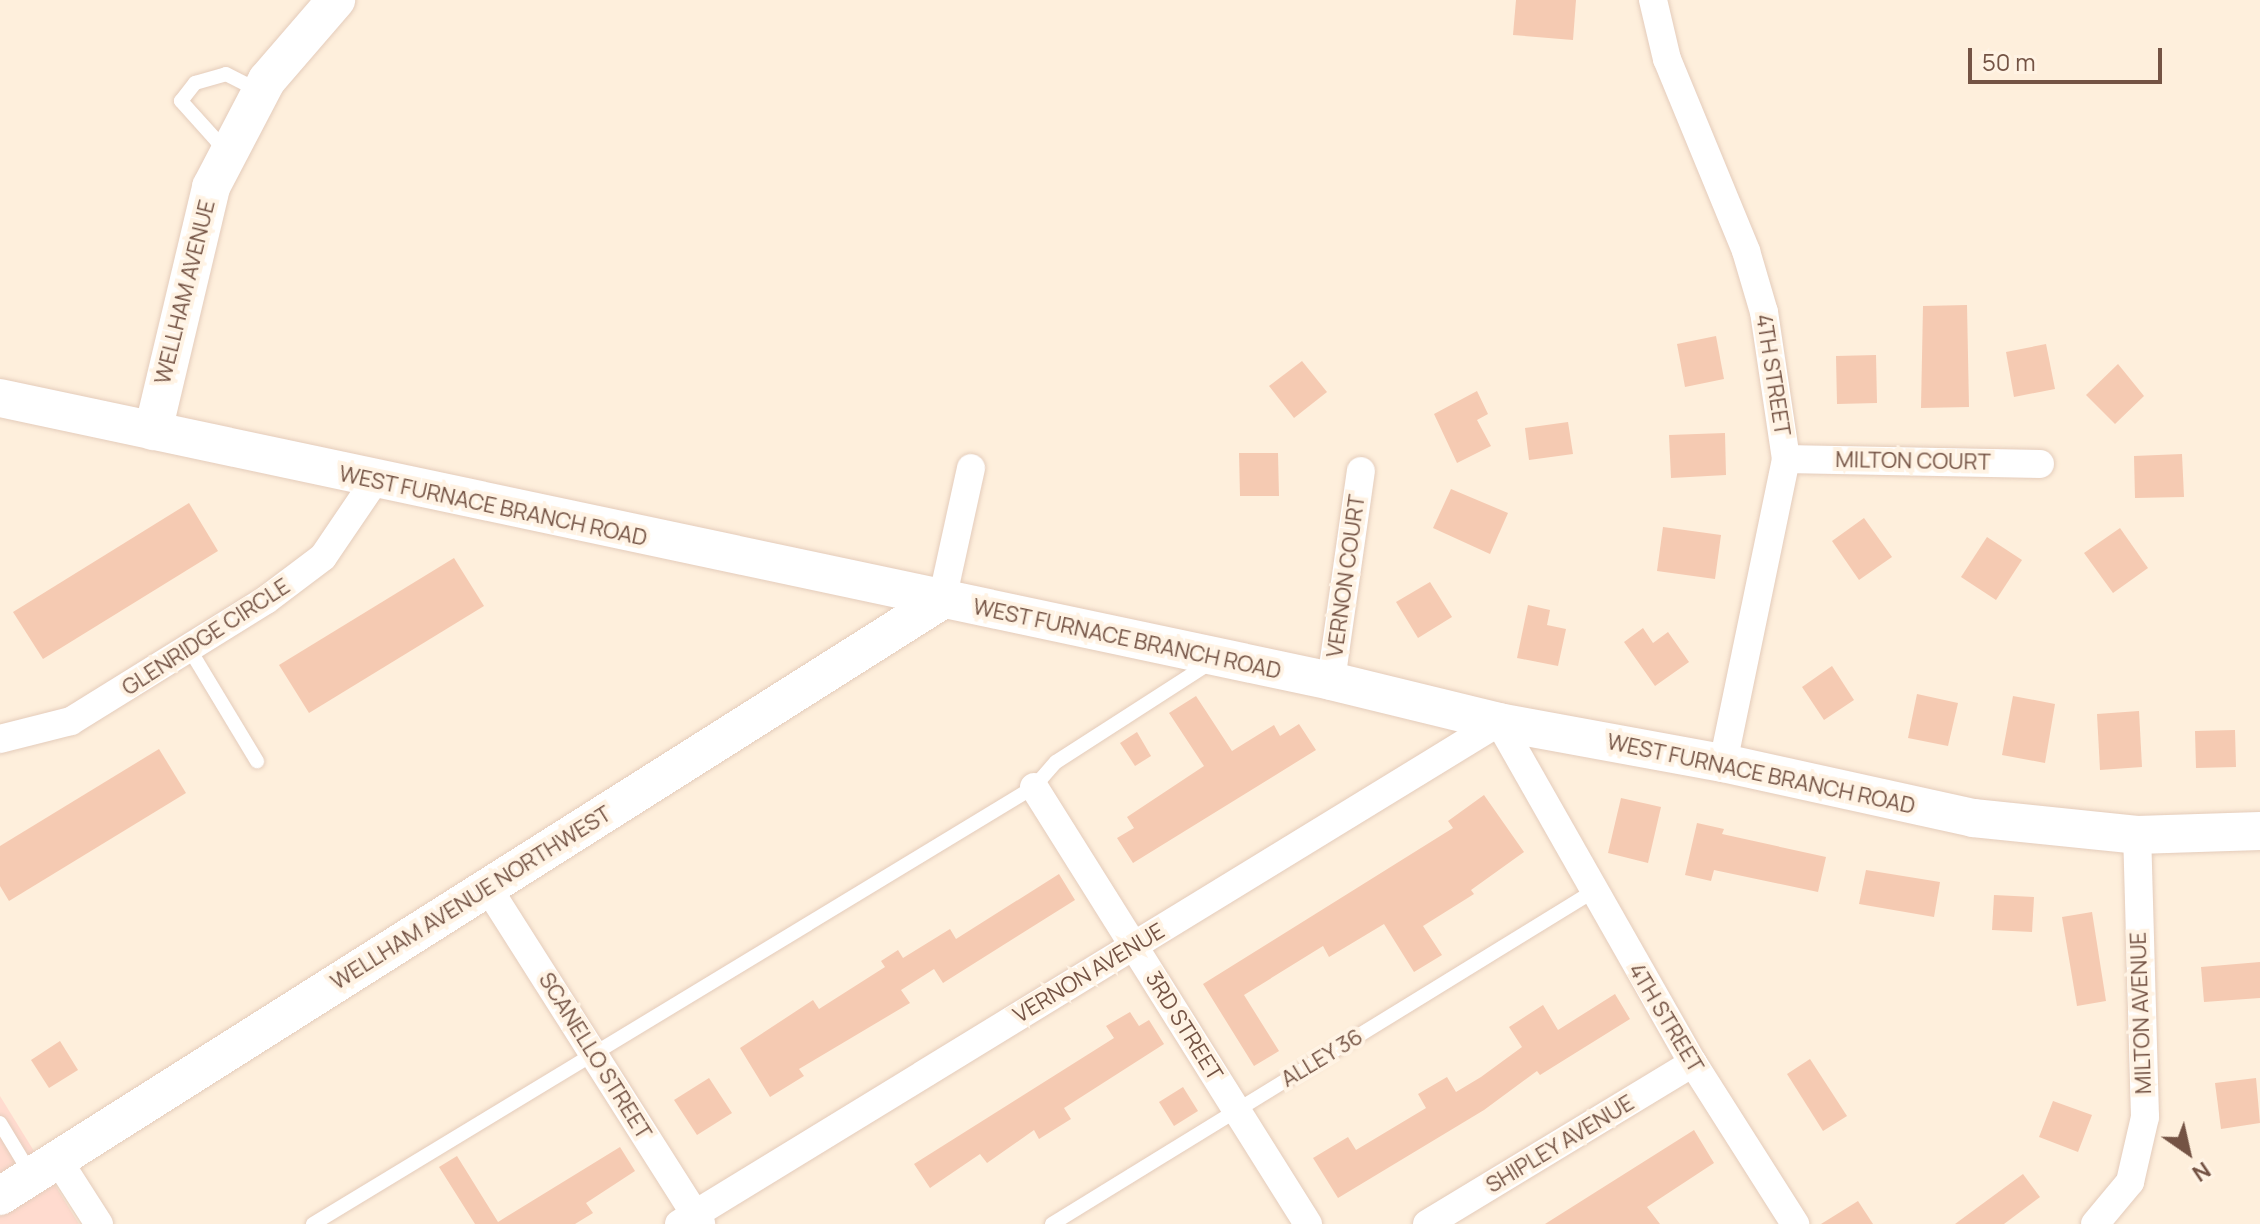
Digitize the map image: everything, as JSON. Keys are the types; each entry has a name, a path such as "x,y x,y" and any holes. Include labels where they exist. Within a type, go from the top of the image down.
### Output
{"street":[{"name":"WELLHAM AVENUE","path":"153,431 190,257 224,159 261,91 336,0"},
{"name":"4TH STREET","path":"1653,0 1667,59 1746,251 1764,312 1786,459 1723,763"},
{"name":"WEST FURNACE BRANCH ROAD","path":"0,398 374,482 1331,681 1499,722 1723,763 1973,818 2137,835 2260,831"},
{"name":"MILTON COURT","path":"1786,459 2040,464"},
{"path":"942,600 971,468"},
{"name":"VERNON COURT","path":"1331,681 1361,471"},
{"name":"GLENRIDGE CIRCLE","path":"0,739 71,721 190,650 323,557 374,482"},
{"name":"WELLHAM AVENUE NORTHWEST","path":"0,1196 942,600"},
{"name":"4TH STREET","path":"1499,722 1592,892 1790,1222"},
{"name":"VERNON AVENUE","path":"692,1221 1499,722"},
{"name":"3RD STREET","path":"1034,787 1308,1224"},
{"name":"MILTON AVENUE","path":"2095,1224 2130,1182 2145,1117 2137,835"},
{"name":"SCANELLO STREET","path":"488,888 592,1052 692,1221"},
{"name":"SHIPLEY AVENUE","path":"1427,1224 1693,1063"},
{"path":"45,1168 99,1224"}],"lane":[{"path":"224,159 217,141 181,101 195,83 226,74 261,91"},
{"path":"190,650 257,761"},
{"path":"313,1224 592,1052 1034,787 1056,762 1218,657"},
{"name":"ALLEY 36","path":"1052,1224 1592,892"},
{"path":"0,1123 45,1168"}],"shaded area":[{"path":"0,1096 79,1224 0,1224"}],"building":[{"path":"1516,0 1576,0 1573,40 1513,35"},
{"path":"1967,305 1969,407 1921,408 1923,306"},
{"path":"1716,336 1724,379 1685,387 1677,344"},
{"path":"2046,344 2055,389 2014,397 2006,352"},
{"path":"1876,355 1877,403 1837,404 1836,356"},
{"path":"1302,361 1327,392 1294,418 1269,386"},
{"path":"2118,364 2144,396 2115,424 2086,395"},
{"path":"1477,391 1488,414 1477,420 1491,446 1457,463 1434,414"},
{"path":"1568,422 1573,454 1529,460 1525,428"},
{"path":"1725,433 1726,475 1671,478 1669,435"},
{"path":"1239,453 1278,453 1279,496 1240,496"},
{"path":"2182,454 2184,497 2135,498 2134,456"},
{"path":"1451,489 1508,513 1490,554 1433,528"},
{"path":"189,503 218,551 43,659 13,612"},
{"path":"1864,518 1892,557 1859,580 1832,541"},
{"path":"1663,527 1721,535 1715,579 1657,571"},
{"path":"2120,528 2148,568 2113,593 2084,553"},
{"path":"1987,537 2022,560 1996,600 1961,577"},
{"path":"454,558 484,606 309,713 279,665"},
{"path":"1430,582 1452,617 1418,638 1396,602"},
{"path":"1528,605 1550,610 1547,625 1566,629 1558,666 1517,658"},
{"path":"1643,628 1653,643 1668,632 1689,662 1655,686 1624,642"},
{"path":"1832,666 1854,700 1824,720 1802,687"},
{"path":"1917,694 1958,703 1948,746 1908,738"},
{"path":"1196,696 1232,751 1274,725 1280,736 1299,724 1316,750 1133,863 1117,838 1134,828 1127,817 1204,766 1169,713"},
{"path":"2013,696 2055,704 2045,763 2002,755"},
{"path":"2139,711 2142,767 2100,770 2097,714"},
{"path":"2235,730 2236,767 2196,768 2195,731"},
{"path":"1137,732 1151,756 1135,766 1120,743"},
{"path":"159,749 186,793 9,901 0,886 0,846"},
{"path":"1484,795 1524,852 1471,890 1474,894 1423,926 1442,955 1414,972 1384,924 1329,957 1323,946 1244,995 1279,1051 1254,1066 1203,984 1453,828 1448,821"},
{"path":"1621,798 1661,807 1648,863 1608,853"},
{"path":"1697,823 1724,829 1722,834 1826,857 1818,892 1714,870 1711,881 1685,875"},
{"path":"1866,870 1940,882 1934,917 1859,904"},
{"path":"1059,874 1075,900 943,983 934,969 901,990 910,1003 799,1069 804,1076 770,1097 740,1048 813,1000 819,1009 885,967 881,961 898,950 903,958 950,929 956,939"},
{"path":"1994,895 2034,897 2032,932 1992,930"},
{"path":"2092,912 2106,1001 2077,1006 2062,917"},
{"path":"2260,962 2260,998 2204,1002 2201,967"},
{"path":"1615,994 1630,1019 1540,1075 1537,1071 1484,1110 1338,1198 1313,1158 1348,1137 1356,1150 1426,1108 1418,1094 1447,1077 1456,1092 1481,1077 1522,1047 1509,1027 1543,1005 1558,1030"},
{"path":"1130,1012 1139,1026 1149,1020 1164,1044 1064,1108 1071,1119 1039,1139 1034,1130 987,1163 980,1154 930,1188 914,1164 1114,1038 1106,1026"},
{"path":"60,1041 78,1070 49,1088 31,1060"},
{"path":"1810,1059 1847,1116 1823,1131 1787,1074"},
{"path":"709,1078 732,1113 697,1135 674,1100"},
{"path":"2256,1078 2260,1123 2221,1129 2215,1083"},
{"path":"1183,1087 1198,1111 1174,1126 1159,1102"},
{"path":"2053,1101 2092,1115 2078,1152 2039,1137"},
{"path":"1694,1130 1714,1163 1647,1207 1660,1224 1545,1224"},
{"path":"620,1147 635,1171 586,1203 593,1213 575,1224 475,1224 439,1167 457,1156 498,1222"},
{"path":"2023,1174 2040,1197 2004,1224 1955,1224"},
{"path":"1858,1201 1873,1224 1821,1224"}]}
